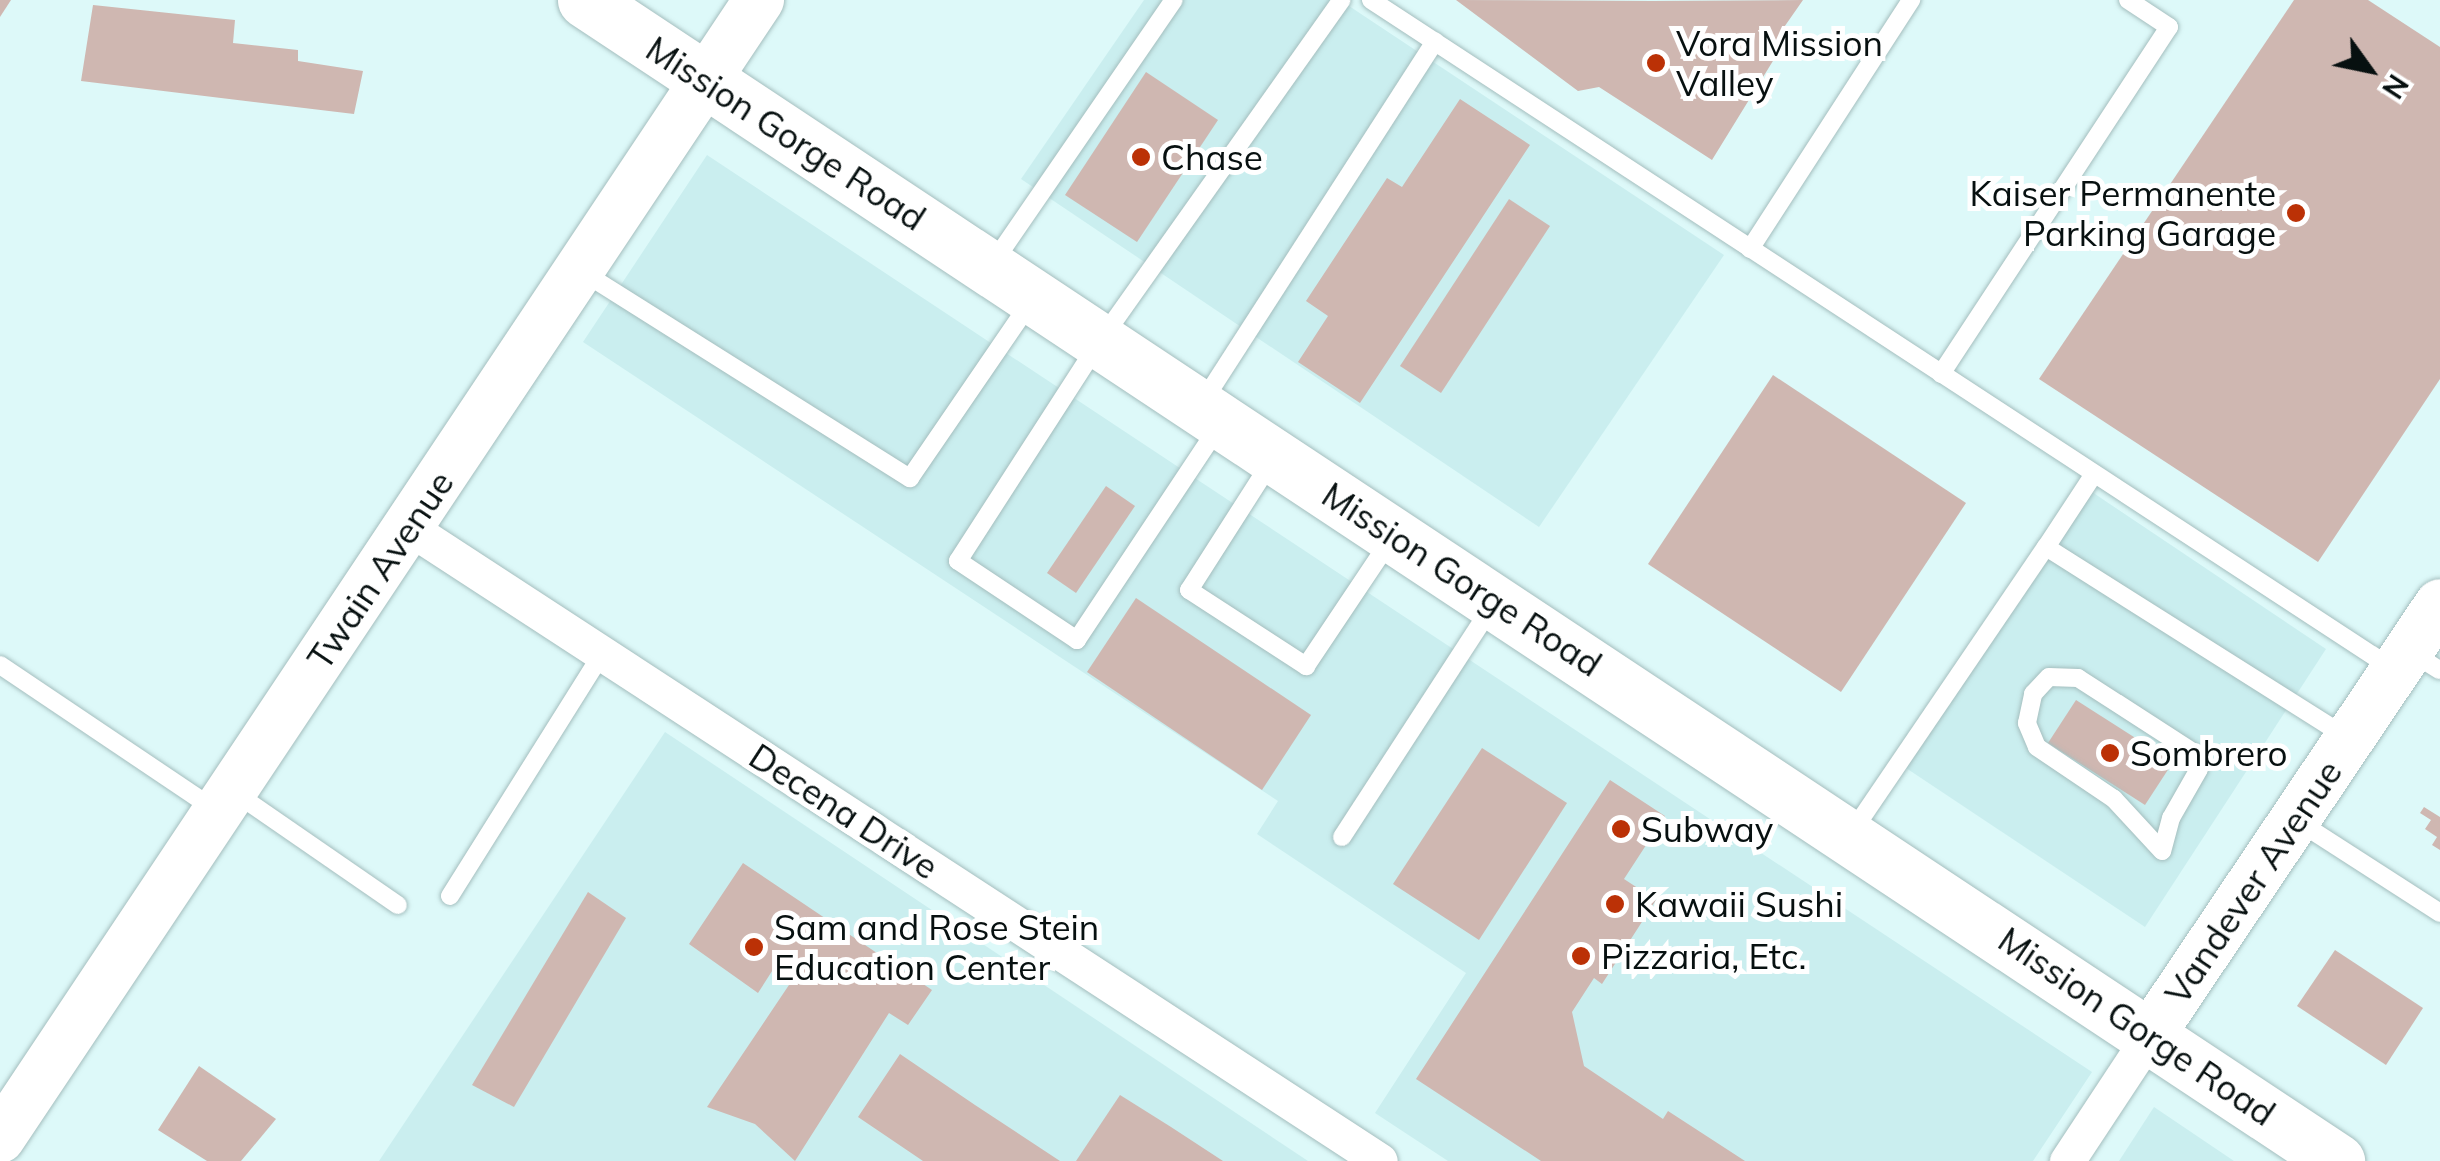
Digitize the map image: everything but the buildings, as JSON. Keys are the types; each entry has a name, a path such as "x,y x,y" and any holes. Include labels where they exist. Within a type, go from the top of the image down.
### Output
{"main road":[{"name":"Mission Gorge Road","path":"585,0 2150,1034 2324,1158"}],"street":[{"name":"Twain Avenue","path":"4,1122 225,802 759,0"},
{"name":"Decena Drive","path":"408,527 1380,1161"},
{"name":"Vandever Avenue","path":"2067,1161 2349,739 2415,664 2440,604"}],"lane":[{"path":"580,270 910,478 1012,282 1174,0"},
{"path":"1341,0 1100,341 958,561 1078,640 1436,42"},
{"path":"1371,0 2094,474 2415,664"},
{"path":"1750,249 1911,0"},
{"path":"1941,374 2170,27 2128,0"},
{"path":"1274,457 1190,590 1306,666 1394,534"},
{"path":"1850,835 2094,474"},
{"path":"2046,547 2349,739"},
{"path":"1342,836 1495,601"},
{"path":"450,896 602,654"},
{"path":"0,664 398,905"},
{"path":"2050,677 2078,678 2193,752 2199,769 2171,818 2162,851 2114,799 2037,747 2027,723 2033,694 2050,677"},
{"path":"2295,819 2440,913"}],"shaded area":[{"path":"1144,0 1340,0 1724,255 1539,527 1021,179"},
{"path":"707,155 2092,1072 2033,1161 1448,1161 1375,1113 1466,973 1257,834 1278,801 583,342"},
{"path":"2092,492 2326,649 2145,927 1906,768"},
{"name":"Sam and Rose Stein Education Center","path":"665,732 1308,1161 379,1161"},
{"path":"2154,1107 2234,1161 2119,1161"}],"place":[{"name":"Vora Mission Valley","path":"1656,63"},
{"name":"Chase","path":"1141,157"},
{"name":"Kaiser Permanente Parking Garage","path":"2296,213"},
{"name":"Sombrero","path":"2110,753"},
{"name":"Subway","path":"1621,829"},
{"name":"Kawaii Sushi","path":"1615,904"},
{"name":"Sam and Rose Stein Education Center","path":"754,947"},
{"name":"Pizzaria, Etc.","path":"1581,956"}]}
